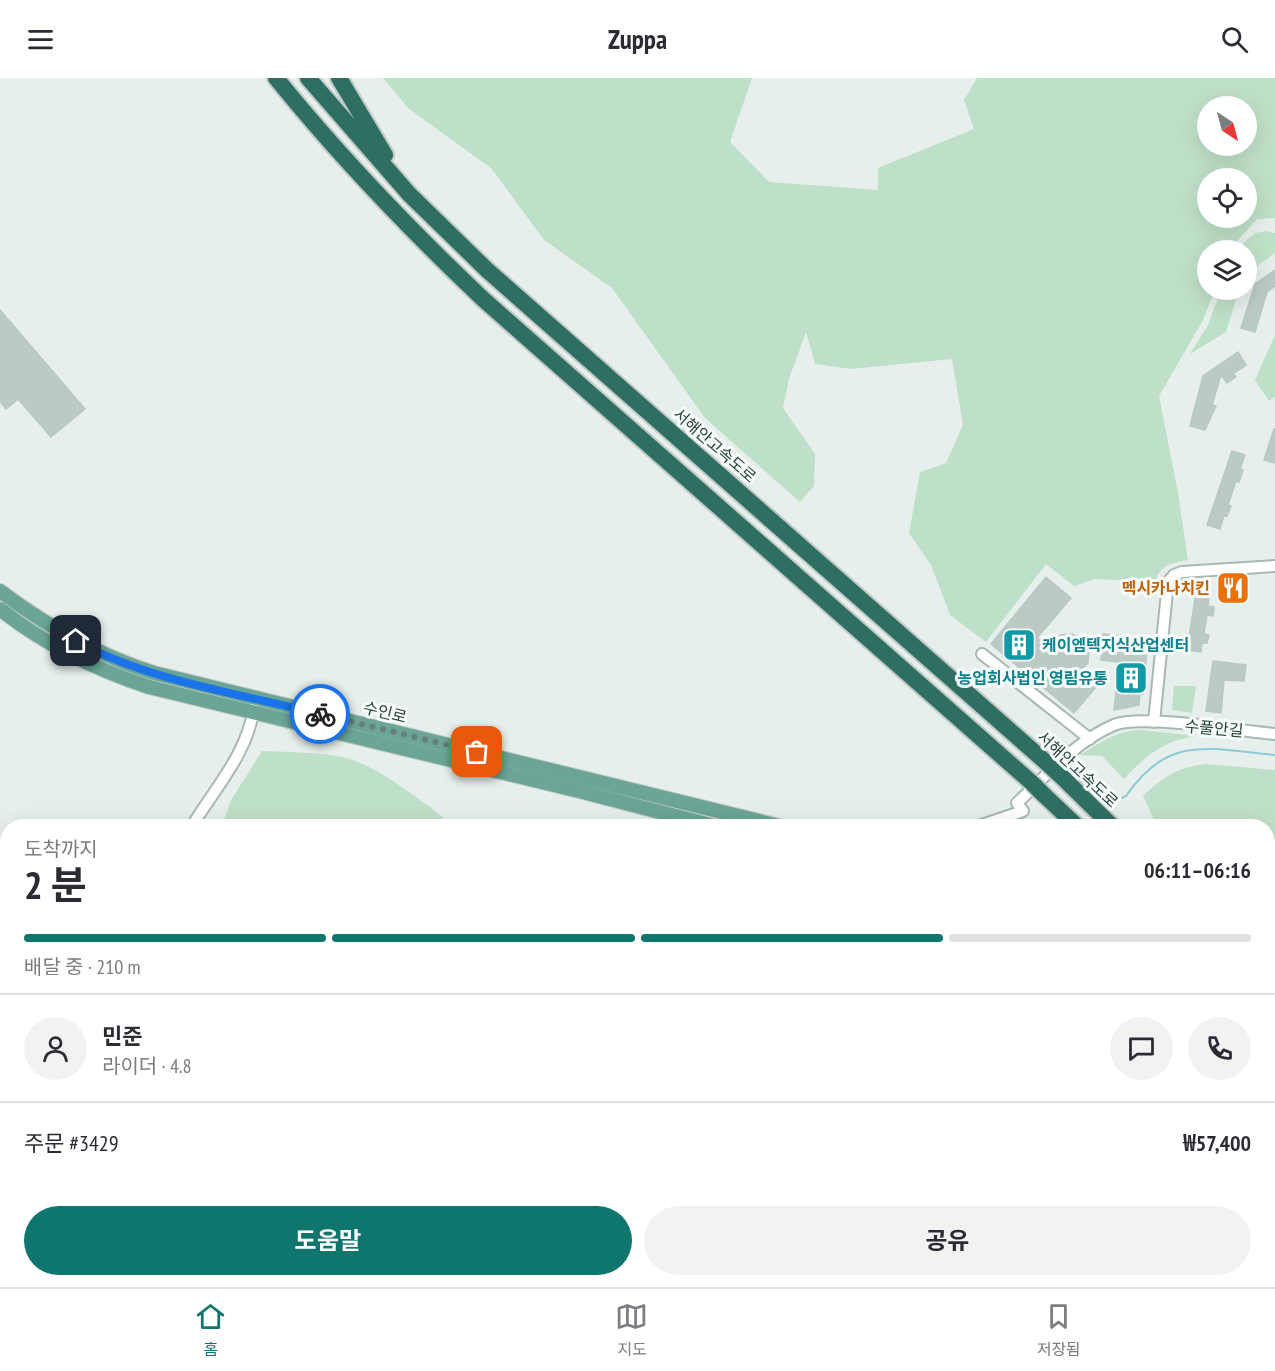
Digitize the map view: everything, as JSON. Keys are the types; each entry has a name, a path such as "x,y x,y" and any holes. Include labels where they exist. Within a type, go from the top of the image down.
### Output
{"highway":[{"path":"269,78 402,222 483,299 1070,819"},
{"path":"276,78 327,141"},
{"name":"서해안고속도로","path":"308,78 409,194 487,270 1049,765 1105,819"},
{"path":"339,78 409,194"}],"main road":[{"name":"수인로","path":"0,591 62,633 122,663 255,698 750,819"},
{"name":"수인로","path":"0,609 22,627 54,646 118,677 171,694 687,819"}],"street":[{"path":"1154,722 1168,582 1182,572 1275,566"},
{"path":"982,654 1090,739"},
{"path":"197,819 216,792 246,739 254,713 255,698"},
{"name":"수풀안길","path":"1000,819 1023,811 1017,802 1074,749 1116,724 1133,721 1154,722 1275,734"}],"green space":[{"path":"383,78 752,78 730,142 769,182 878,190 878,168 974,129 964,100 977,78 1275,78 1275,218 1257,219 1257,168 1197,168 1197,228 1249,228 1238,240 1197,240 1197,300 1211,300 1202,322 1159,396 1178,493 1188,560 1167,565 1160,571 1155,582 1095,579 1074,586 1046,564 986,642 950,615 931,565 909,533 920,472 946,463 963,425 952,359 851,369 815,364 806,332 789,379 783,408 815,454 814,486 800,502 705,418 612,288 544,240 491,168 409,109"},
{"path":"1267,231 1275,233 1275,253 1257,266 1257,240 1247,240 1255,233"},
{"path":"1217,300 1236,300 1226,332 1190,354 1208,325"},
{"path":"1275,335 1275,397 1269,401 1255,380"},
{"path":"1174,686 1196,686 1192,713 1172,710"},
{"path":"1141,730 1198,736 1176,741 1157,750 1124,779 1102,756 1080,755 1116,735"},
{"path":"262,751 321,754 344,757 363,764 405,789 444,819 224,819 231,800"},
{"path":"1206,764 1275,770 1275,819 1154,819 1143,796 1157,783 1187,768"}],"building":[{"path":"1275,270 1275,286 1267,292 1255,332 1241,328 1250,300 1257,300 1257,283"},
{"path":"0,310 85,409 51,437 18,399 6,409 0,401"},
{"path":"1238,352 1246,365 1233,374 1236,377 1227,383 1221,375 1212,405 1216,406 1205,430 1190,426 1203,376"},
{"path":"1275,429 1275,463 1264,460"},
{"path":"1232,451 1245,455 1240,469 1243,470 1239,482 1236,481 1228,505 1231,506 1227,516 1224,515 1220,529 1207,525"},
{"name":"케이엠텍지식산업센터","path":"1046,577 1071,598 1037,638 1047,647 1060,635 1072,634 1081,638 1089,650 1088,663 1079,673 1096,687 1074,713 991,644"},
{"path":"1196,593 1209,595 1208,606 1214,607 1213,616 1207,615 1204,634 1209,635 1207,643 1202,643 1201,652 1187,650"},
{"name":"농업회사법인 영림유통","path":"1103,634 1148,638 1143,694 1140,694 1139,705 1114,710 1119,662 1101,660"},
{"path":"1213,661 1246,665 1244,681 1224,680 1221,713 1206,711"}],"waterway":[{"path":"1121,798 1126,796 1142,776 1174,754 1210,749 1275,755"},
{"path":"993,816 1009,810"}],"way so far":[{"path":"320,714 477,752"}],"place":[{"name":"멕시카나치킨","path":"1233,588"},
{"name":"케이엠텍지식산업센터","path":"1019,645"},
{"name":"농업회사법인 영림유통","path":"1131,678"}],"route":[{"path":"76,641 122,663 154,673 320,714"}]}
